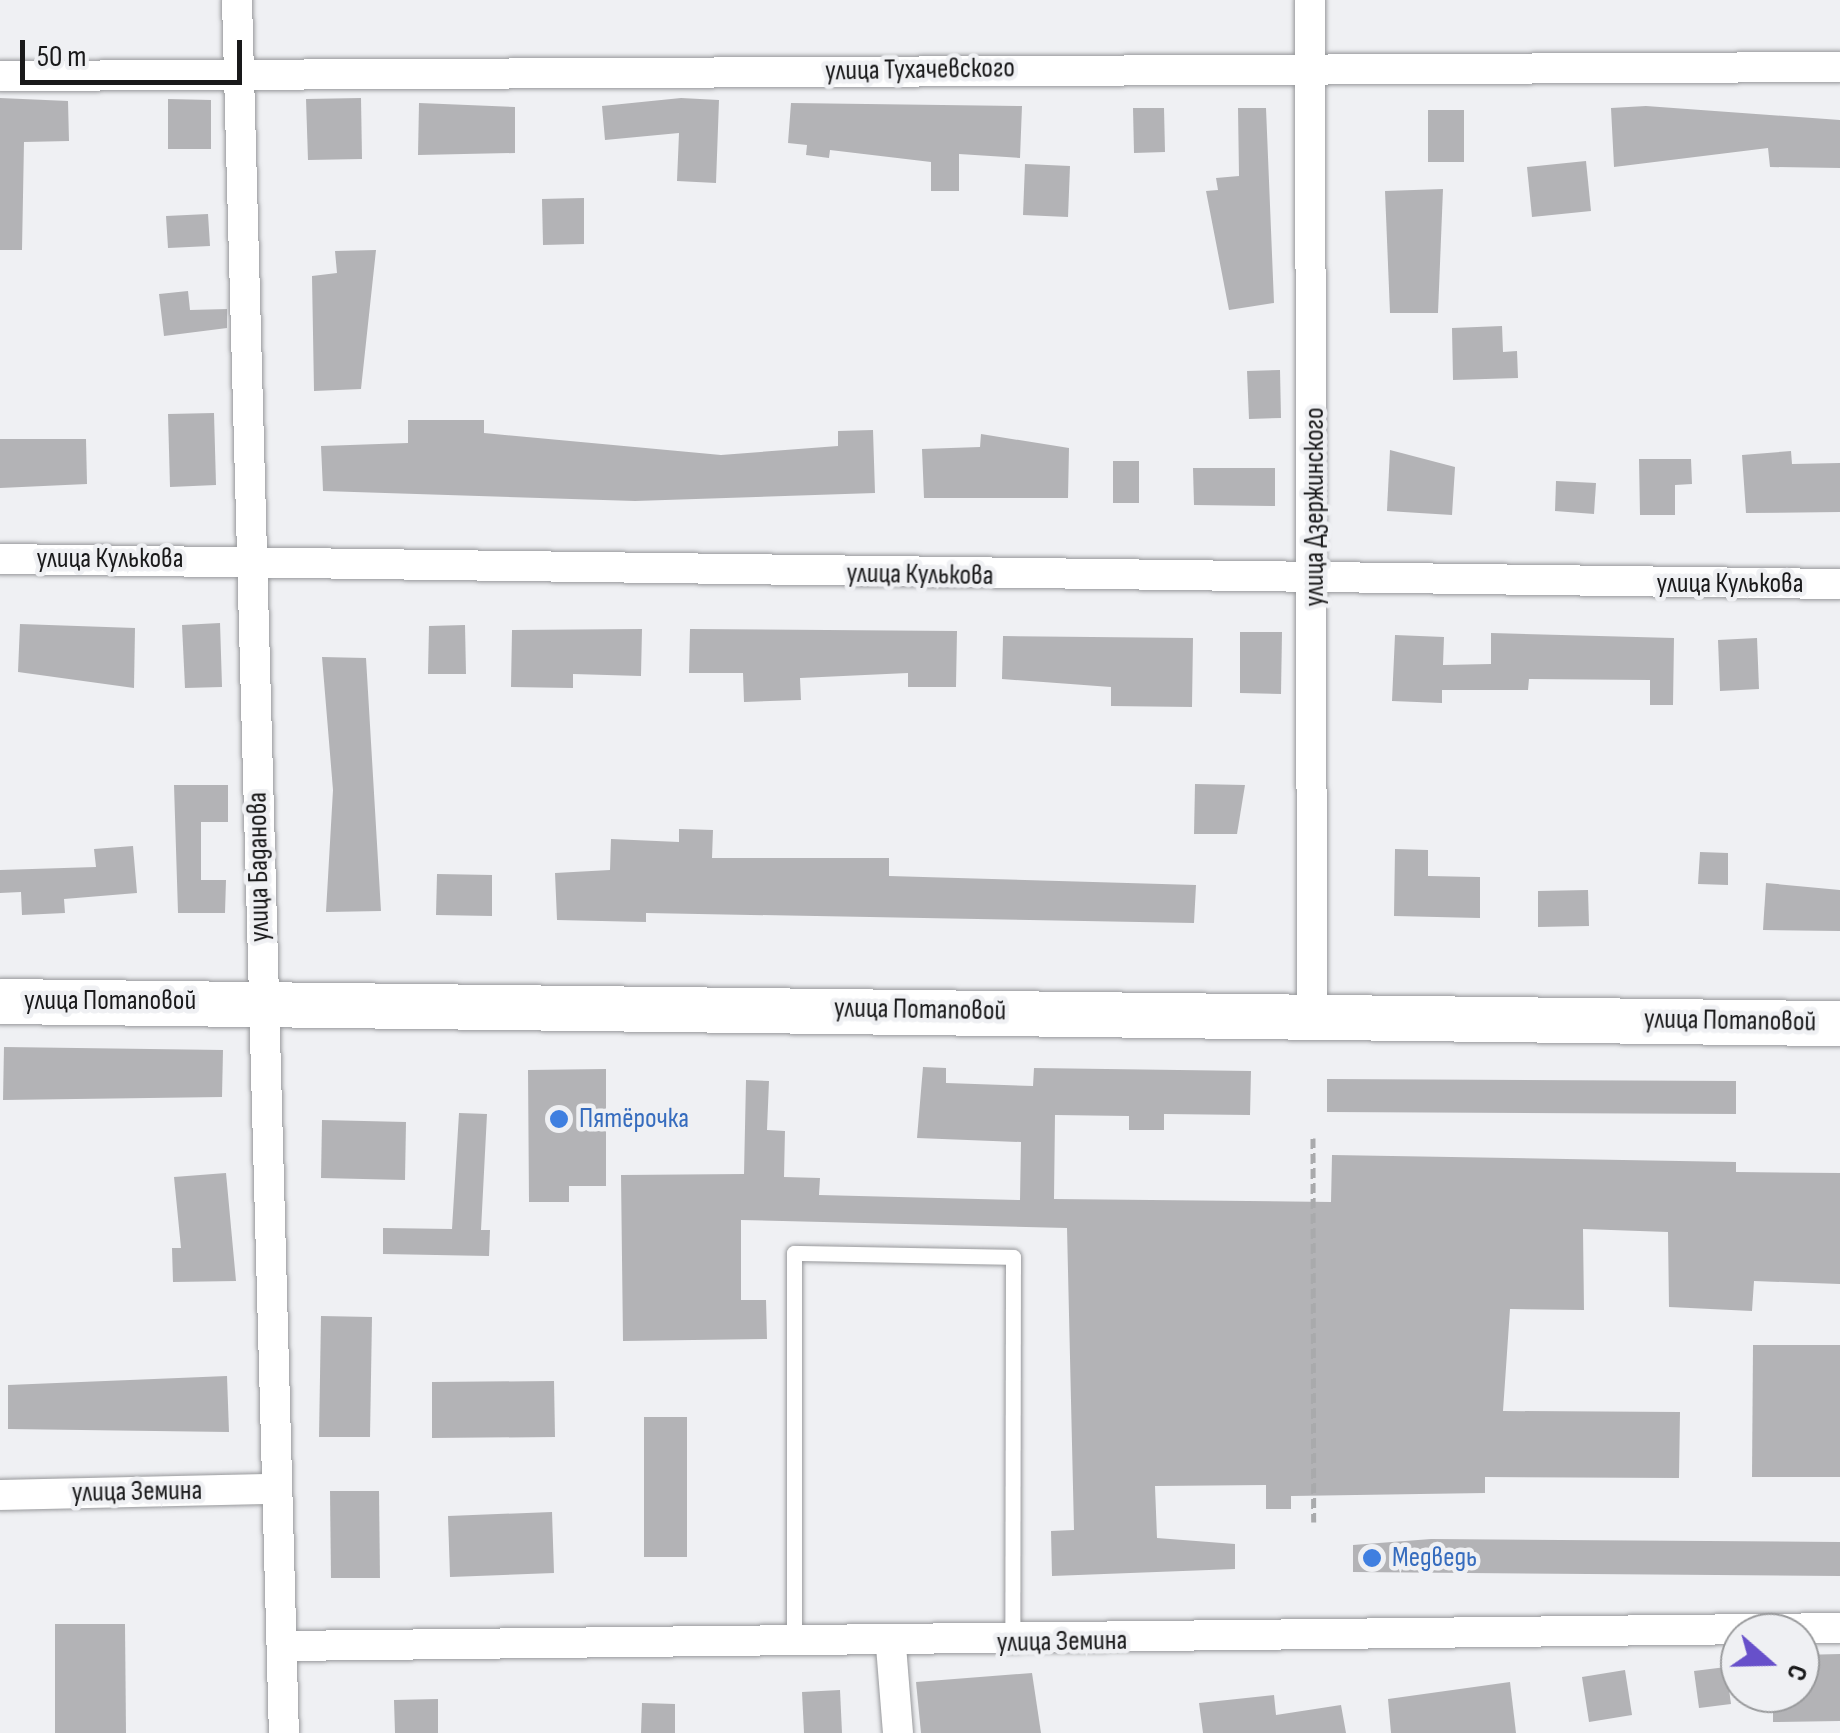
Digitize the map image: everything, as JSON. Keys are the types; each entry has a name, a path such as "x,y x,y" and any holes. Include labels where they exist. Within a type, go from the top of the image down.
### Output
{"main road":[{"name":"улица Потаповой","path":"0,1001 1840,1022"}],"street":[{"name":"улица Баданова","path":"237,0 254,560 274,1489 284,1733"},
{"name":"улица Дзержинского","path":"1310,0 1316,583 1312,1014"},
{"name":"улица Тухачевского","path":"0,76 1312,65 1840,67"},
{"name":"улица Кулькова","path":"0,559 254,560 1316,583 1840,584"},
{"name":"улица Земина","path":"0,1495 274,1489"},
{"name":"улица Земина","path":"283,1646 891,1646 1840,1628"},
{"path":"891,1646 898,1733"}],"lane":[{"path":"794,1646 794,1252 1013,1257 1012,1644"}],"path":[{"path":"1313,1138 1314,1522"}],"building":[{"path":"0,98 68,101 69,141 24,142 22,250 0,250"},
{"path":"361,98 362,159 308,160 306,99"},
{"path":"681,98 719,100 716,183 677,181 679,133 605,140 602,106"},
{"path":"168,99 211,100 211,149 168,149"},
{"path":"419,103 515,107 515,153 418,155"},
{"path":"791,103 1022,106 1020,158 959,154 959,191 931,191 931,162 830,150 829,158 806,155 807,145 788,143"},
{"path":"1646,106 1840,120 1840,168 1770,167 1768,148 1614,167 1611,108"},
{"path":"1133,108 1164,108 1165,152 1134,153"},
{"path":"1238,108 1266,108 1274,303 1229,310 1206,191 1218,190 1216,178 1239,176"},
{"path":"1428,110 1464,110 1464,162 1428,162"},
{"path":"1586,161 1591,211 1532,217 1527,167"},
{"path":"1025,164 1070,166 1068,217 1023,215"},
{"path":"1443,189 1438,313 1390,313 1385,191"},
{"path":"584,198 584,244 543,245 542,199"},
{"path":"208,214 210,246 168,248 166,216"},
{"path":"376,250 361,389 314,391 312,276 337,273 335,251"},
{"path":"188,291 190,310 227,309 227,328 164,336 159,294"},
{"path":"1502,326 1503,352 1517,351 1518,378 1453,380 1452,328"},
{"path":"1280,370 1281,418 1249,419 1247,371"},
{"path":"214,413 216,485 170,487 168,414"},
{"path":"408,420 484,420 484,433 721,455 838,446 838,431 873,430 875,493 635,501 323,491 321,446 408,443"},
{"path":"981,434 1069,448 1068,498 924,498 922,449 980,447"},
{"path":"0,439 86,439 87,484 0,488"},
{"path":"1390,450 1455,467 1452,515 1387,511"},
{"path":"1791,451 1792,464 1840,463 1840,512 1746,513 1742,455"},
{"path":"1639,459 1691,459 1692,484 1675,485 1675,515 1640,515"},
{"path":"1113,461 1139,461 1139,503 1113,503"},
{"path":"1193,468 1275,468 1275,506 1194,505"},
{"path":"1556,481 1596,483 1594,514 1555,511"},
{"path":"220,623 222,687 185,688 182,625"},
{"path":"20,624 135,628 134,688 18,672"},
{"path":"465,625 466,674 428,674 429,626"},
{"path":"642,629 641,676 573,674 573,688 511,687 512,630"},
{"path":"690,629 957,631 956,687 908,687 908,673 800,678 801,700 744,702 743,673 689,673"},
{"path":"1240,632 1282,632 1281,694 1240,693"},
{"path":"1491,633 1674,638 1673,705 1650,705 1650,680 1529,679 1528,690 1442,690 1442,703 1392,701 1395,635 1444,637 1443,665 1491,664"},
{"path":"1003,636 1193,638 1192,707 1111,706 1111,687 1002,679"},
{"path":"1757,638 1759,689 1720,691 1718,640"},
{"path":"322,657 366,658 381,911 326,912 333,790"},
{"path":"1195,784 1245,785 1237,834 1194,834"},
{"path":"174,785 228,785 228,822 201,822 201,880 226,880 225,913 178,913"},
{"path":"679,829 713,830 712,858 889,858 889,876 1196,885 1194,923 646,913 646,922 557,920 555,873 610,870 611,839 679,842"},
{"path":"133,846 137,893 64,899 65,913 22,915 21,892 0,893 0,870 96,867 94,849"},
{"path":"1395,849 1428,850 1428,876 1480,877 1480,918 1394,916"},
{"path":"1700,852 1728,853 1728,885 1698,884"},
{"path":"437,874 492,875 492,916 436,915"},
{"path":"1766,883 1840,890 1840,931 1763,930"},
{"path":"1588,890 1589,926 1538,927 1538,891"},
{"path":"4,1047 223,1050 222,1097 3,1100"},
{"path":"923,1067 946,1068 946,1083 1033,1086 1034,1068 1251,1071 1250,1115 1164,1114 1164,1130 1129,1130 1129,1116 1055,1115 1054,1199 1331,1202 1332,1155 1736,1162 1736,1172 1840,1173 1840,1284 1754,1281 1752,1311 1669,1307 1668,1232 1583,1229 1584,1310 1510,1309 1503,1411 1680,1412 1679,1478 1485,1477 1485,1493 1291,1496 1291,1509 1266,1509 1266,1485 1155,1486 1157,1538 1235,1544 1235,1569 1052,1576 1051,1531 1074,1530 1067,1228 741,1220 741,1300 766,1300 767,1339 623,1341 621,1175 744,1174 746,1080 769,1081 767,1130 785,1131 784,1177 820,1178 819,1195 1020,1200 1021,1142 917,1138"},
{"path":"606,1069 606,1186 569,1186 569,1202 529,1202 528,1070"},
{"path":"1327,1079 1736,1081 1736,1114 1327,1112"},
{"path":"459,1113 487,1114 481,1230 490,1230 489,1256 383,1254 383,1228 452,1229"},
{"path":"322,1120 406,1122 405,1180 321,1178"},
{"path":"226,1173 236,1281 173,1282 172,1248 181,1248 174,1177"},
{"path":"321,1316 372,1317 370,1437 319,1437"},
{"path":"1753,1345 1840,1345 1840,1477 1752,1477"},
{"path":"227,1376 229,1432 8,1429 8,1385"},
{"path":"554,1381 555,1437 432,1438 432,1382"},
{"path":"644,1417 687,1417 687,1557 644,1557"},
{"path":"330,1491 379,1491 380,1578 331,1578"},
{"path":"552,1512 554,1573 450,1577 448,1516"},
{"path":"1431,1539 1840,1542 1840,1576 1353,1572 1353,1545"},
{"path":"55,1624 125,1624 126,1733 55,1733"},
{"path":"1820,1654 1840,1654 1840,1721 1773,1722 1773,1713 1820,1713"},
{"path":"1720,1668 1720,1705 1699,1708 1694,1671"},
{"path":"1625,1670 1632,1715 1589,1722 1582,1677"},
{"path":"1032,1673 1041,1733 921,1733 916,1682"},
{"path":"1510,1682 1516,1733 1391,1733 1388,1699"},
{"path":"840,1690 842,1733 804,1733 802,1692"},
{"path":"1274,1695 1276,1715 1341,1705 1346,1733 1203,1733 1199,1703"},
{"path":"438,1699 438,1733 395,1733 394,1700"},
{"path":"642,1703 675,1704 675,1733 641,1733"}],"place":[{"name":"Пятёрочка","path":"559,1119"},
{"name":"Медведь","path":"1372,1558"}]}
